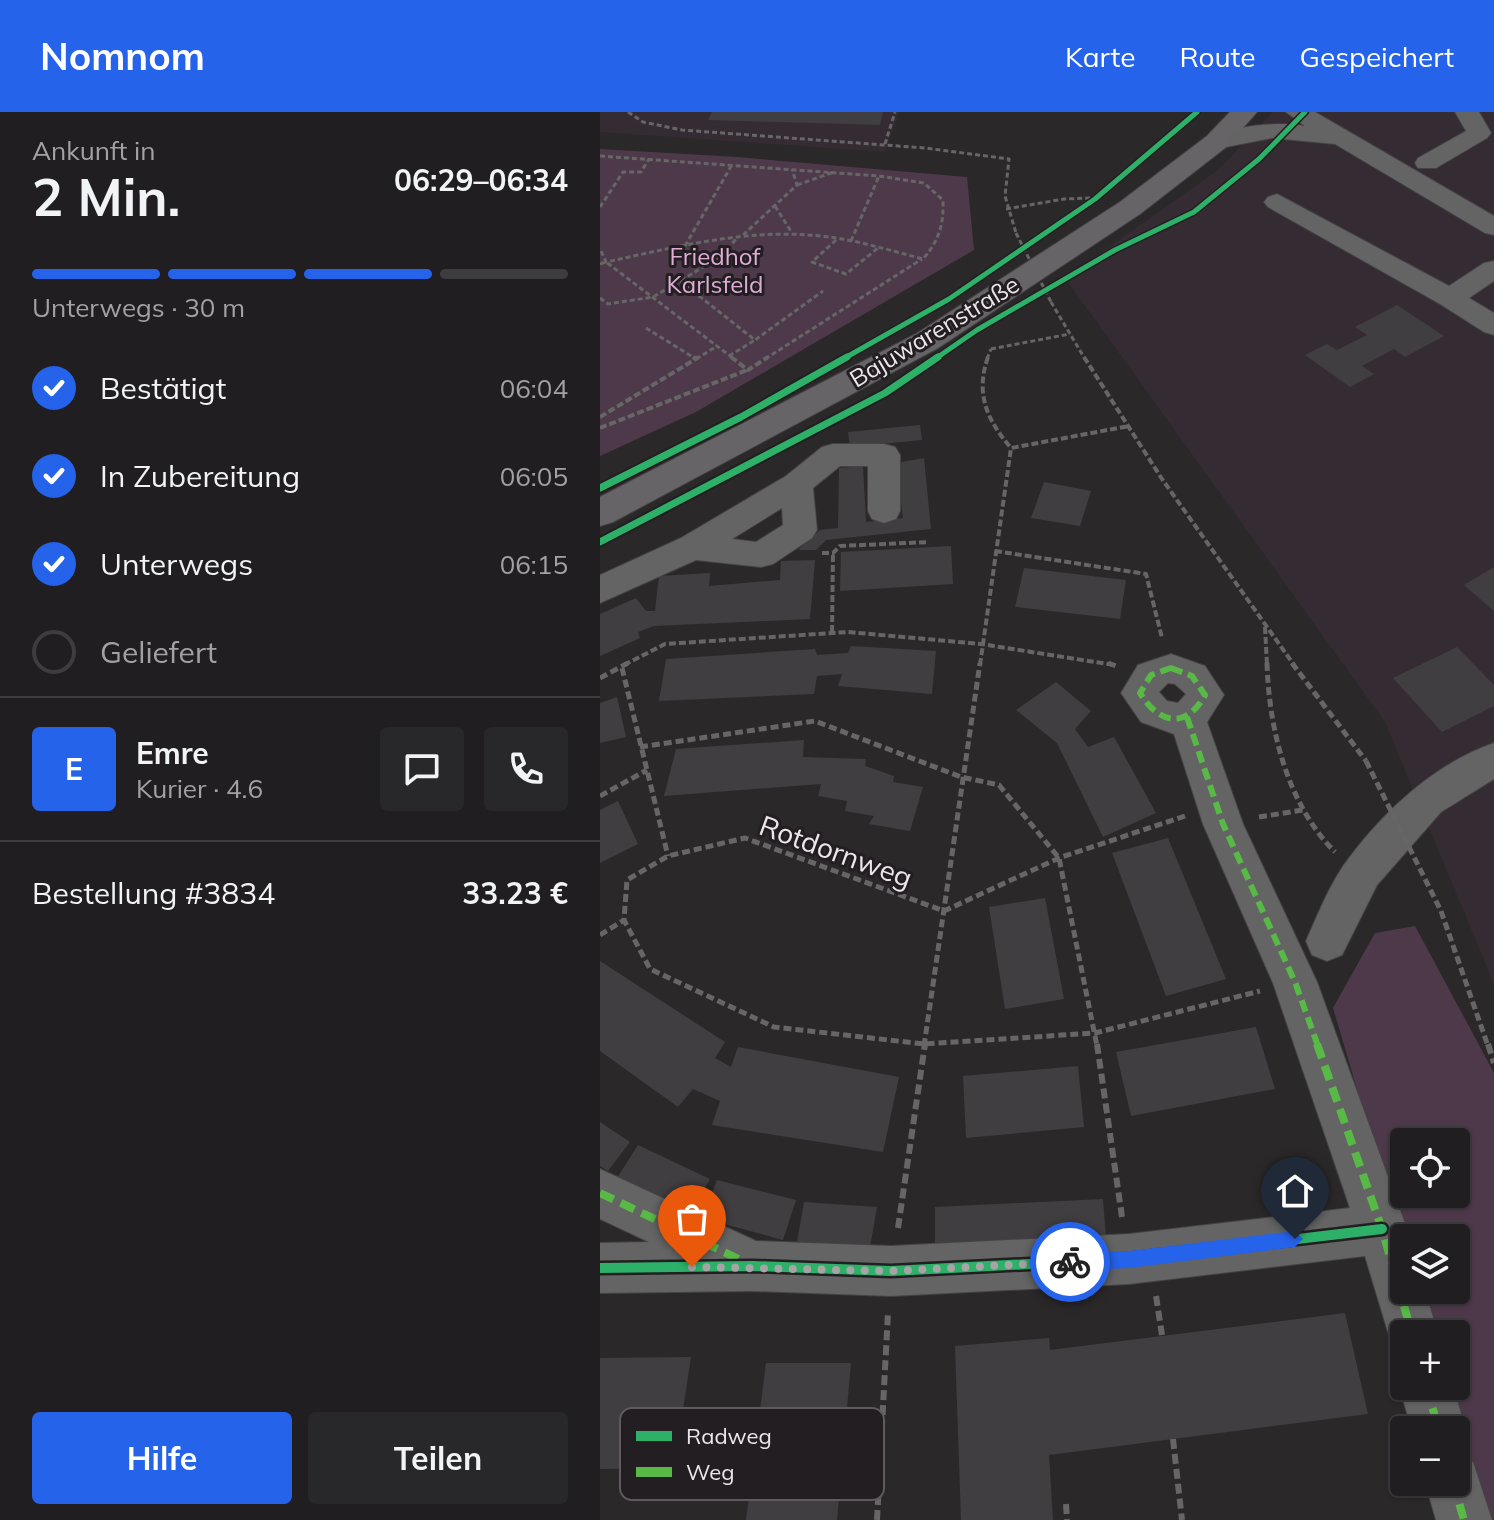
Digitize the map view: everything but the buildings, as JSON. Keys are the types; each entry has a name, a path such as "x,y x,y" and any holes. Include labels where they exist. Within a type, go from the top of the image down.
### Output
{"main road":[{"name":"Bajuwarenstraße","path":"600,513 927,341 1130,208 1216,142 1244,112"}],"street":[{"path":"1298,112 1494,227"},
{"path":"1334,112 1494,204"},
{"path":"1427,163 1479,133 1467,112"},
{"path":"1216,142 1241,133 1270,130 1327,137 1355,146"},
{"path":"1277,202 1450,298 1494,326"},
{"path":"1450,298 1494,269"},
{"path":"600,590 693,547 797,484 833,455 884,455 884,511"},
{"path":"693,547 761,555 800,530 797,484"},
{"path":"1159,673 1187,672 1200,682 1205,695 1200,708 1187,717 1219,815 1295,982 1382,1229 1408,1320"},
{"path":"1327,941 1362,872 1427,800 1494,759"},
{"path":"600,1193 753,1266"},
{"path":"600,1268 753,1266 891,1271 1129,1259 1382,1229"},
{"path":"1457,1496 1464,1520"}],"path":[{"path":"628,112 643,122 682,130 885,144 1009,159 1002,183 1006,209 1051,302 1129,426 1265,626 1366,761 1441,911 1494,1063"},
{"path":"885,144 895,112"},
{"path":"600,428 748,370 923,259 938,244 944,221 943,200 924,183 733,163 602,157"},
{"path":"600,207 623,172 641,172 649,159"},
{"path":"685,246 733,163"},
{"path":"792,169 797,185"},
{"path":"600,298 608,304 653,297 720,257 797,185 836,172"},
{"path":"851,241 879,176"},
{"path":"1006,209 1064,199 1095,199"},
{"path":"775,206 792,233"},
{"path":"600,264 740,237 792,233 851,241 923,259"},
{"path":"837,239 812,262 846,274 879,248"},
{"path":"600,249 606,262 748,370"},
{"path":"680,281 755,340"},
{"path":"729,356 823,291"},
{"path":"646,328 696,359"},
{"path":"883,1408 891,1271 1011,448 984,413 980,388 983,368 991,349 1070,334"},
{"path":"600,417 717,346"},
{"path":"1011,448 1129,426"},
{"path":"761,555 833,553 840,546 929,542"},
{"path":"600,678 665,644 832,632 981,644 1101,661 1159,673 1146,574 995,551"},
{"path":"832,632 833,553"},
{"path":"1265,626 1271,721 1303,810 1328,846 1362,872"},
{"path":"622,668 668,856"},
{"path":"640,747 815,721 961,777 999,785 1059,858 1095,1033 1129,1259"},
{"path":"600,796 647,770"},
{"path":"944,911 1059,858 1219,815 1303,810"},
{"path":"600,935 624,920 650,969 774,1027 924,1044 1095,1033 1295,982"},
{"path":"1159,1314 1162,1335"},
{"path":"1173,1439 1182,1520"},
{"path":"877,1520 878,1500"},
{"path":"1066,1504 1067,1520"}],"shaded area":[{"path":"600,112 899,112 885,152 600,132"},
{"path":"1273,112 1494,112 1494,984 1385,722 1065,278 1218,170"}],"green space":[{"name":"Friedhof Karlsfeld","path":"600,149 737,157 967,177 974,250 696,412 600,456"},
{"path":"1415,926 1494,1073 1494,1520 1484,1520 1470,1472 1470,1416 1454,1416 1449,1400 1470,1400 1470,1320 1425,1320 1420,1304 1470,1304 1470,1224 1397,1224 1392,1208 1470,1208 1470,1128 1390,1128 1390,1201 1333,1008 1375,933"}],"marked path":[{"path":"1171,668 1192,676 1205,695 1199,707 1182,718 1163,717 1146,703 1140,693 1151,675 1171,668"},
{"path":"1187,717 1223,824 1295,982 1382,1229 1408,1320"},
{"path":"600,1193 745,1262"},
{"path":"1430,1400 1435,1416"},
{"path":"1457,1496 1464,1520"}],"cycle path":[{"path":"600,488 741,417 949,299 1095,199 1197,112"},
{"path":"600,542 885,393 977,330 1115,250 1194,212 1259,159 1305,112"},
{"path":"600,1268 753,1266 891,1271 1129,1259 1382,1229"}],"way so far":[{"path":"692,1267 891,1271 1070,1262"}],"route":[{"path":"1070,1262 1129,1259 1295,1239"}]}
